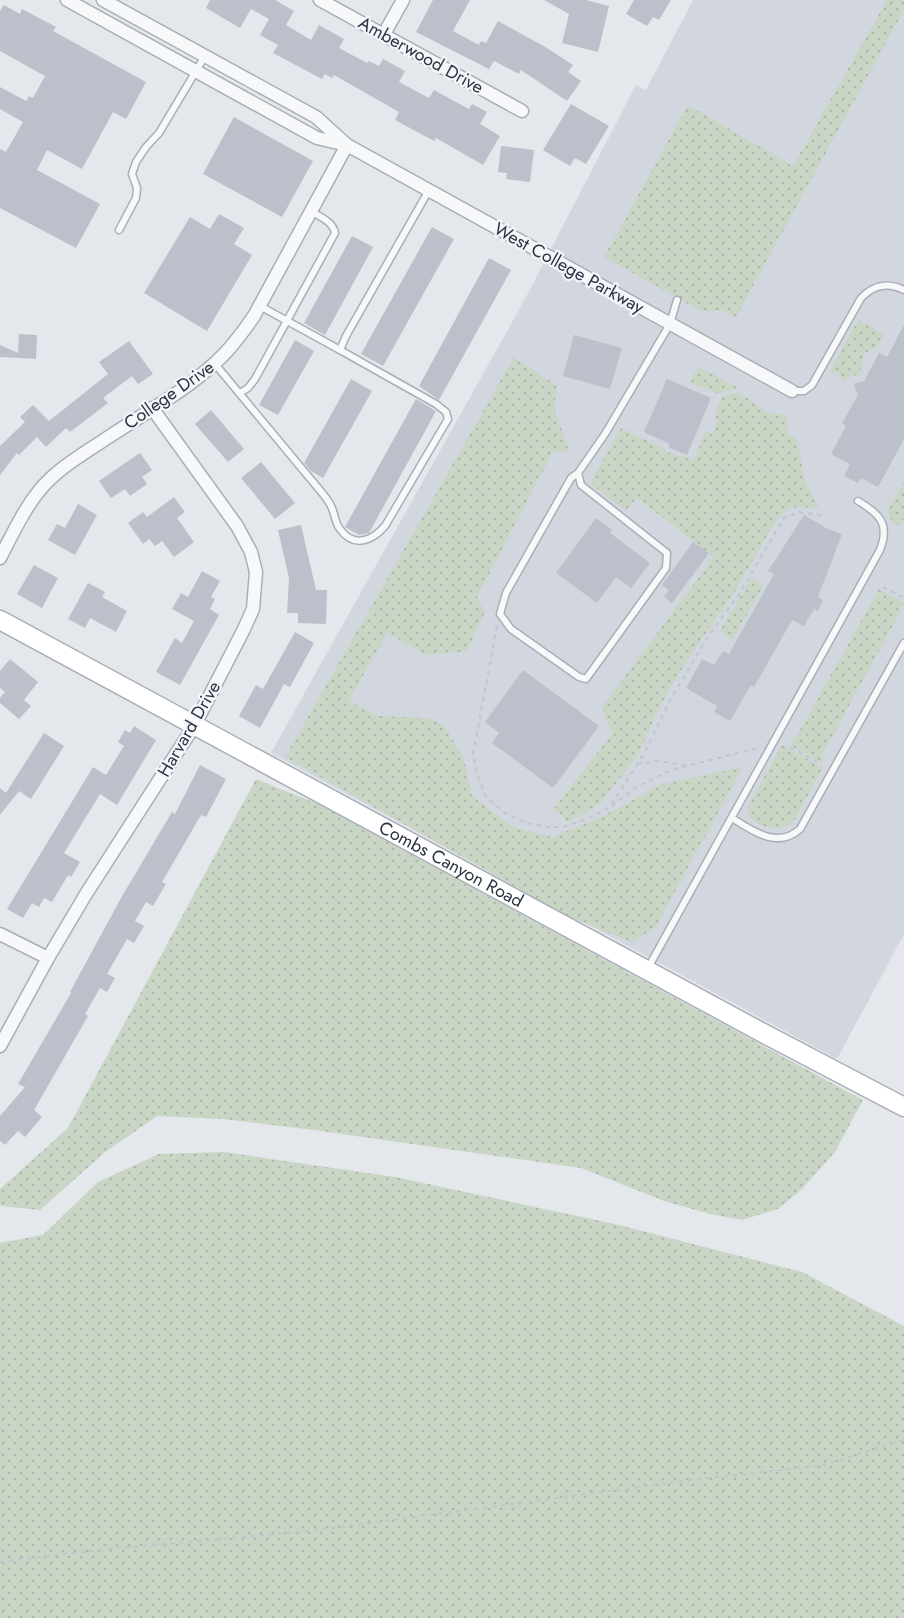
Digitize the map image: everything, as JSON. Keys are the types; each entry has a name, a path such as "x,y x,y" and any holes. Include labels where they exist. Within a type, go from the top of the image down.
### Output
{"street":[{"name":"West College Parkway","path":"67,0 317,138 347,145"},
{"name":"West College Parkway","path":"103,0 316,117 347,145 792,391"},
{"name":"Amberwood Drive","path":"320,0 522,111"},
{"path":"384,34 403,0"},
{"name":"College Drive","path":"0,558 20,520 39,491 55,475 81,455 184,388 215,364 239,337 260,306 347,145"},
{"name":"Harvard Drive","path":"0,1046 86,894 194,726 253,609 256,572 251,552 237,526 152,408"},
{"name":"Combs Canyon Road","path":"0,620 904,1107"},
{"path":"0,934 48,958"}],"lane":[{"path":"119,230 136,198 137,188 132,174 136,162 159,133 205,56"},
{"path":"340,350 429,190"},
{"path":"240,393 248,388 255,379 335,233 330,223 312,212"},
{"path":"792,391 804,390 812,385 861,298 870,290 887,285 895,285 904,289"},
{"path":"578,473 581,485 667,553 666,568 586,679 579,678 512,629 500,614 506,593 571,478 578,473 605,434 670,324 677,300"},
{"path":"215,364 323,494 332,508 339,529 356,540 369,540 377,535 385,526 448,419 446,412 436,404 260,306"},
{"path":"647,970 880,550 885,536 884,525 871,509 858,501"},
{"path":"732,818 765,837 774,839 785,839 801,829 904,643"}],"path":[{"path":"609,808 645,752 675,690 709,635 738,596 784,518 799,512 827,516"},
{"path":"883,587 902,597"},
{"path":"500,614 473,754 478,777 486,797 506,813 527,823 547,827 571,824 609,808 638,786 671,770 773,745"},
{"path":"790,747 822,765"},
{"path":"637,765 657,761 688,765"},
{"path":"0,1562 107,1549 309,1531 699,1479 823,1465 904,1440"}],"shaded area":[{"path":"693,0 904,0 904,934 837,1059 271,753 525,299 636,85 646,90"}],"green space":[{"path":"887,0 904,0 904,10 736,317 723,310 701,311 604,257 688,105 793,166"},
{"path":"858,320 884,334 879,345 864,354 860,374 843,381 839,375 830,371"},
{"path":"514,357 557,386 554,409 569,451 553,452 477,597 485,612 467,651 427,655 387,633 349,701 377,716 429,718 443,725 463,756 472,796 515,828 552,837 601,817 662,784 743,767 655,928 631,942 567,916 285,757"},
{"path":"699,367 737,389 717,393 689,382"},
{"path":"736,393 773,414 786,416 788,433 797,439 805,482 819,508 789,508 777,519 734,593 682,668 656,714 639,754 601,803 568,822 554,808 612,734 602,707 714,557 637,498 626,511 592,485 592,479 621,428 665,449 666,452 694,460 705,431 714,435 717,408 722,397"},
{"path":"904,482 904,517 902,524 898,525 893,523 887,512"},
{"path":"752,577 762,584 762,589 732,640 720,631"},
{"path":"879,589 900,600 904,605 821,757 824,759 822,763 791,746"},
{"path":"782,745 823,768 794,821 774,828 760,825 749,816 746,810"},
{"path":"256,779 320,805 863,1100 835,1152 802,1189 778,1209 742,1220 664,1201 581,1168 314,1130 223,1119 157,1116 104,1153 40,1210 0,1206 0,1189 68,1128"},
{"path":"224,1152 395,1177 615,1224 802,1272 904,1326 904,1618 0,1618 0,1243 43,1235 98,1182 159,1154"}],"building":[{"path":"210,0 275,0 294,11 286,25 311,40 319,25 344,39 339,48 367,63 369,61 379,66 383,59 405,71 399,82 429,98 434,90 469,109 472,104 487,112 480,124 500,136 483,165 436,138 434,141 395,120 399,112 334,75 332,78 325,74 322,79 273,53 278,45 260,35 269,19 251,9 240,28 206,8"},
{"path":"433,0 470,0 453,31 479,45 481,41 486,43 498,21 573,65 568,72 581,81 567,101 521,70 519,74 494,61 489,69 416,32"},
{"path":"544,0 586,0 609,6 598,52 562,43 569,14"},
{"path":"634,0 671,0 659,20 653,17 647,26 626,14"},
{"path":"4,5 20,14 22,9 56,27 53,31 146,82 126,119 113,112 82,169 47,150 37,170 100,204 76,248 0,208 0,149 6,152 23,122 0,109 0,87 26,101 29,96 33,98 45,76 0,51 0,11"},
{"path":"571,104 609,126 586,164 575,158 570,166 543,150"},
{"path":"234,117 313,161 282,217 203,174"},
{"path":"501,146 534,150 530,182 506,179 507,173 498,172"},
{"path":"219,214 244,228 234,244 252,255 207,331 144,293 190,217 210,229"},
{"path":"432,227 454,239 383,366 361,354"},
{"path":"352,236 373,247 325,335 304,323"},
{"path":"489,258 511,270 439,400 419,386"},
{"path":"904,325 904,439 878,487 861,478 858,483 844,476 850,464 831,454 846,426 842,423 858,395 854,384 864,381 879,353 887,357"},
{"path":"19,334 37,335 36,359 0,357 0,345 18,353"},
{"path":"574,335 622,348 610,389 563,376"},
{"path":"295,340 314,351 278,415 259,405"},
{"path":"129,341 153,374 138,384 132,376 103,398 108,403 70,432 66,428 46,447 37,437 19,455 17,453 0,475 0,446 25,422 20,417 33,405 49,421 108,374 99,362"},
{"path":"351,379 372,391 323,478 311,471 304,463"},
{"path":"667,379 711,398 687,455 668,447 670,444 644,432"},
{"path":"416,399 436,411 369,533 359,535 345,527"},
{"path":"211,410 244,449 228,462 195,424"},
{"path":"140,453 152,470 142,477 147,484 130,496 125,489 111,498 99,481"},
{"path":"261,462 295,503 275,519 241,478"},
{"path":"174,497 185,512 177,518 194,542 174,557 162,541 155,546 149,539 143,544 128,523 143,512 147,517"},
{"path":"78,504 97,515 75,555 48,540 57,524 65,528"},
{"path":"804,515 842,534 818,597 823,600 818,611 814,609 804,626 792,620 754,687 751,685 730,721 714,712 717,706 686,688 702,659 714,665 723,651 729,654 774,574 768,571"},
{"path":"596,518 612,530 610,533 650,563 631,588 616,577 597,603 556,573"},
{"path":"301,525 316,590 327,590 326,624 298,623 298,613 287,613 289,578 278,530"},
{"path":"693,542 709,553 672,603 664,597 669,590 662,585"},
{"path":"34,565 58,578 42,608 17,594"},
{"path":"202,571 220,581 211,597 215,599 210,609 219,615 180,685 156,672 175,638 182,643 194,621 172,609 181,593 188,597"},
{"path":"88,583 105,592 102,597 127,611 116,632 90,618 85,628 68,619"},
{"path":"295,632 314,643 290,687 284,684 260,728 239,716 256,685 263,689"},
{"path":"10,659 38,682 24,700 31,706 19,719 0,703 0,698 5,692 0,688 0,671"},
{"path":"523,670 599,726 553,788 492,743 499,733 485,722"},
{"path":"134,726 156,740 117,805 100,794 64,853 80,862 71,877 68,875 52,902 44,898 39,907 32,903 23,918 7,909 93,767 106,775 124,746 118,742 125,730 130,733"},
{"path":"44,733 64,746 31,799 19,791 0,815 0,788 6,793"},
{"path":"200,765 226,779 206,817 201,815 162,882 166,884 153,906 146,902 135,921 144,926 134,943 127,939 107,974 115,978 107,992 100,988 85,1014 88,1016 34,1110 42,1117 25,1137 18,1131 5,1145 0,1141 0,1116 25,1087 18,1084 71,993 121,898 172,812 175,814"}]}
